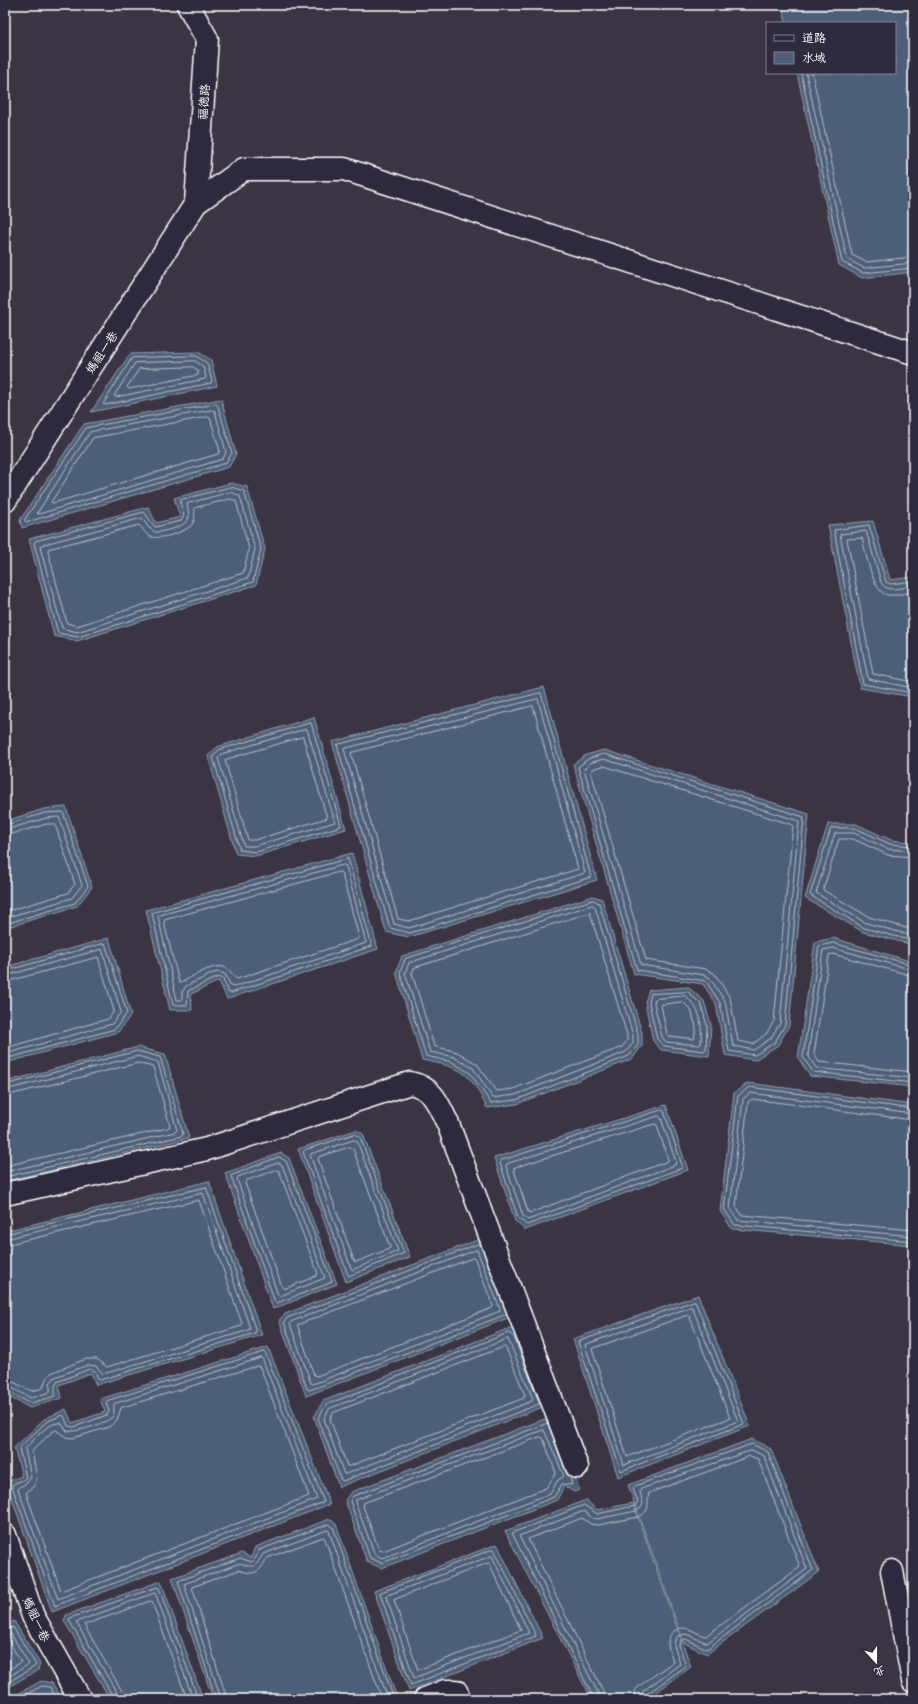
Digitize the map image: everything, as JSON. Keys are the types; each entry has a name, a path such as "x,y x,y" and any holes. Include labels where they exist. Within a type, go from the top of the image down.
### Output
{"street":[{"name":"福德路","path":"188,5 207,39 196,203"},
{"path":"196,203 244,169 344,169 913,353"},
{"name":"媽祖一巷","path":"5,501 196,203"},
{"path":"5,1194 207,1149 410,1083 421,1086 436,1099 448,1124 577,1467"},
{"name":"媽祖一巷","path":"5,1535 33,1616 80,1699"},
{"path":"892,1571 913,1681"},
{"path":"425,1699 445,1691 456,1691 460,1699"}],"water":[{"path":"782,5 913,5 913,272 862,278 839,265 797,74 896,74 896,22 786,22"},
{"path":"198,352 211,360 217,386 91,412 130,354"},
{"path":"221,399 236,454 229,467 22,528 20,520 84,424"},
{"path":"231,483 247,487 265,549 256,585 77,641 54,636 29,539 148,507 156,523 180,517 174,498"},
{"path":"873,521 890,580 913,577 913,697 860,688 828,525"},
{"path":"544,687 597,880 409,937 386,932 332,742"},
{"path":"314,717 346,829 256,856 236,854 208,756 217,747"},
{"path":"604,750 809,814 789,1026 778,1045 755,1060 725,1055 716,1004 703,984 634,974 573,764 586,755"},
{"path":"66,807 92,887 77,906 5,928 5,821 44,809"},
{"path":"828,824 856,824 891,840 913,842 913,945 863,932 805,898"},
{"path":"352,853 378,949 227,999 219,981 191,994 192,1010 170,1010 146,910"},
{"path":"593,896 602,899 642,1033 642,1046 632,1059 517,1104 487,1108 475,1086 463,1073 446,1066 422,1060 396,972 402,956"},
{"path":"109,938 131,1015 118,1032 5,1063 5,967"},
{"path":"833,938 913,962 913,1087 810,1076 798,1058 815,942"},
{"path":"688,987 704,1001 711,1025 709,1056 661,1050 653,1041 645,1002 649,990"},
{"path":"138,1047 165,1054 189,1138 5,1181 5,1082"},
{"path":"748,1083 913,1105 913,1245 732,1229 720,1211 734,1093"},
{"path":"666,1105 688,1170 525,1230 515,1221 494,1158"},
{"path":"356,1130 363,1134 410,1257 346,1282 298,1149"},
{"path":"281,1153 289,1158 337,1284 273,1309 225,1173"},
{"path":"209,1181 262,1335 96,1385 91,1373 59,1385 62,1398 30,1408 5,1395 5,1231"},
{"path":"480,1239 513,1316 306,1396 279,1320 285,1314"},
{"path":"698,1295 750,1426 618,1477 573,1339"},
{"path":"510,1328 517,1334 545,1406 339,1487 314,1417 323,1401"},
{"path":"268,1347 330,1504 52,1612 6,1482 22,1476 14,1448 44,1419 66,1409 72,1423 105,1412 100,1399"},
{"path":"550,1417 580,1490 574,1492 564,1486 557,1500 382,1568 367,1562 345,1500 351,1492"},
{"path":"752,1439 771,1449 819,1572 707,1654 684,1643 628,1485"},
{"path":"586,1500 597,1510 633,1503 691,1667 647,1699 591,1699 505,1531"},
{"path":"330,1519 336,1524 397,1698 213,1699 172,1578 242,1553 251,1558 255,1547"},
{"path":"497,1544 543,1638 409,1691 374,1591"},
{"path":"161,1581 203,1699 110,1699 64,1621 66,1615"},
{"path":"14,1621 40,1664 38,1670 5,1689 5,1625"},
{"path":"41,1681 52,1683 62,1699 9,1699"}]}
